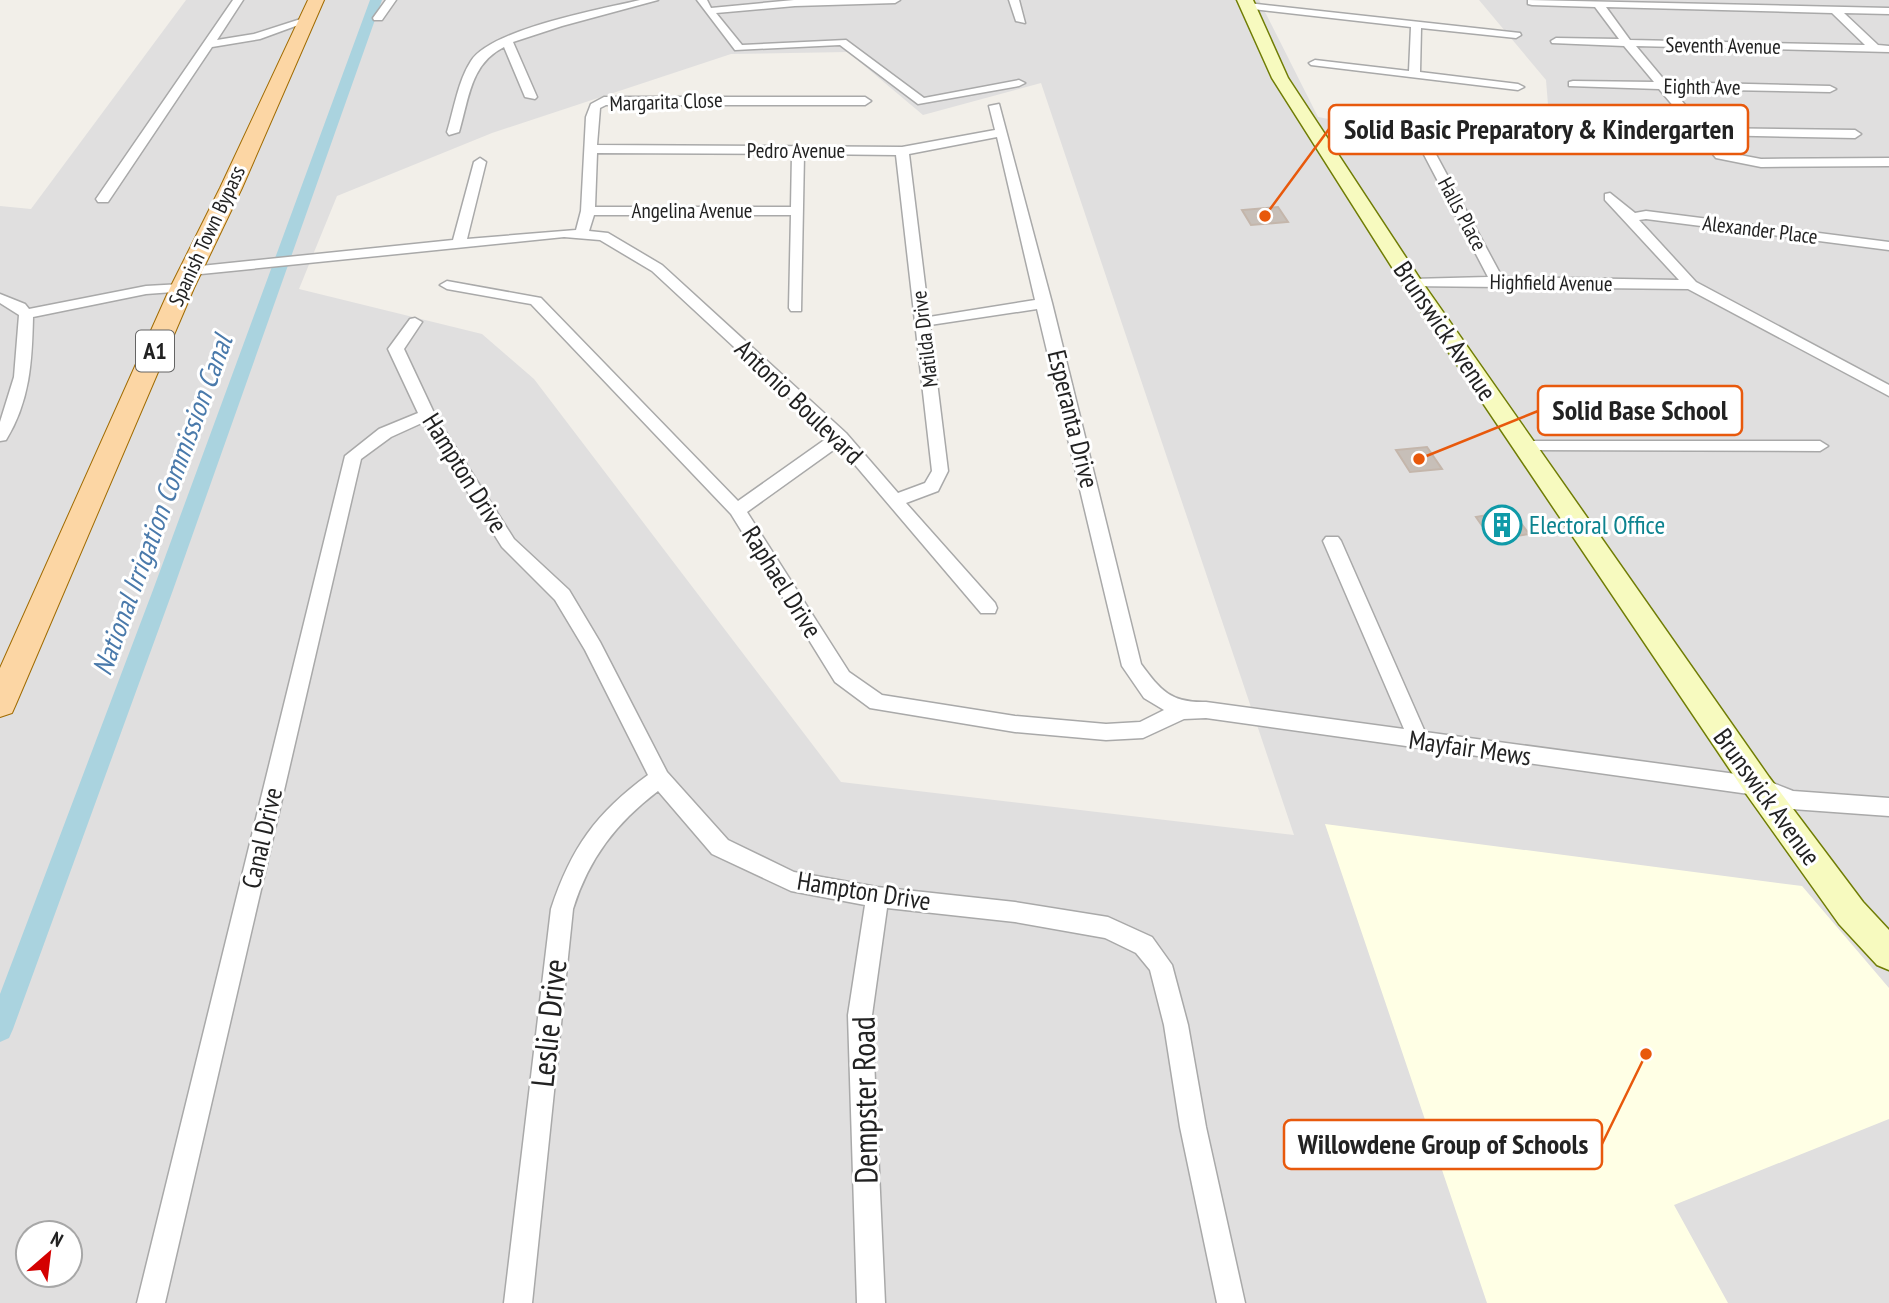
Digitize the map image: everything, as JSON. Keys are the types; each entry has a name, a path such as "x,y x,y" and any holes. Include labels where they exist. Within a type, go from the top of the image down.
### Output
{"main road":[{"name":"Brunswick Avenue","path":"1246,3 1280,78 1412,283 1522,446 1758,786 1851,913 1889,954"},
{"name":"Spanish Town Bypass","path":"0,704 190,273 312,10"}],"street":[{"path":"103,199 238,0"},
{"path":"378,18 391,0"},
{"path":"453,132 476,61 487,51 538,30 653,0"},
{"path":"702,0 739,48 842,42 922,102 1019,83"},
{"path":"708,11 794,3 895,0"},
{"path":"1014,0 1021,21"},
{"path":"1788,0 1798,9"},
{"path":"1870,0 1885,10"},
{"path":"1532,2 1885,10"},
{"path":"1246,3 1516,35"},
{"path":"1597,3 1717,153 1725,157 1761,163 1802,160 1889,162"},
{"path":"1834,9 1875,49"},
{"path":"209,44 257,37 312,10"},
{"path":"1414,75 1416,24"},
{"name":"Seventh Avenue","path":"1556,41 1889,49"},
{"path":"507,42 531,97"},
{"path":"1315,63 1518,87"},
{"name":"Eighth Ave","path":"1573,84 1830,89"},
{"name":"Margarita Close","path":"582,232 588,211 589,149 595,106 604,101 865,101"},
{"name":"Esperanta Drive","path":"995,106 1132,666 1151,692 1181,711"},
{"path":"1573,130 1855,134"},
{"name":"Pedro Avenue","path":"589,149 902,151 1001,133"},
{"name":"Halls Place","path":"1426,147 1497,281"},
{"name":"Matilda Drive","path":"896,500 932,487 940,471 902,151"},
{"path":"796,308 798,152"},
{"path":"458,244 480,162"},
{"path":"1609,197 1632,218 1633,224 1691,285 1889,391"},
{"name":"Angelina Avenue","path":"588,211 797,211"},
{"name":"Alexander Place","path":"1632,218 1646,215 1889,246"},
{"path":"26,314 146,290 190,273 262,259 582,232"},
{"name":"Antonio Boulevard","path":"582,232 603,236 657,268 840,437 988,608"},
{"name":"Highfield Avenue","path":"1412,283 1497,281 1691,285"},
{"name":"Raphael Drive","path":"447,285 536,301 737,510 842,677 877,702 1015,724 1106,732 1143,730 1181,711"},
{"path":"0,298 20,307 26,314 23,384 9,422 0,436"},
{"path":"924,321 1045,303"},
{"name":"Hampton Drive","path":"415,322 396,349 427,415 508,543 562,595 593,647 660,778 720,847 791,881 877,897 1016,912 1108,928 1144,945 1160,965 1176,1025 1193,1127 1231,1303"},
{"name":"Canal Drive","path":"151,1303 354,456 385,433 427,415"},
{"path":"737,510 840,437"},
{"path":"1522,446 1820,446"},
{"path":"1332,541 1419,741"},
{"name":"Mayfair Mews","path":"1181,711 1206,710 1758,786 1791,800 1889,807"},
{"name":"Leslie Drive","path":"518,1303 562,909 571,877 604,824 623,805 660,778"},
{"name":"Dempster Road","path":"871,1303 860,1015 877,897"}],"shaded area":[{"path":"186,0 1259,0 1318,117 1452,141 1552,154 1546,80 1479,0 1889,0 1889,1303 0,1303 0,206 31,209","holes":["848,52 923,115 1041,83 1294,835 841,782 534,379 482,334 299,289 337,196 492,133 731,54"]},
{"path":"1325,824 1802,886 1889,988 1889,1119 1674,1205 1728,1303 1487,1303"}],"building":[{"path":"1278,207 1288,222 1251,225 1242,210"},
{"path":"1427,447 1442,469 1410,472 1396,450"},
{"name":"Electoral Office","path":"1512,511 1529,534 1492,540 1476,517"}],"waterway":[{"name":"National Irrigation Commission Canal","path":"0,1029 163,590 376,0"}],"place":[{"name":"Solid Basic Preparatory & Kindergarten","path":"1265,216"},
{"name":"Solid Base School","path":"1419,459"},
{"name":"Electoral Office","path":"1502,525"},
{"name":"Willowdene Group of Schools","path":"1646,1054"}]}
